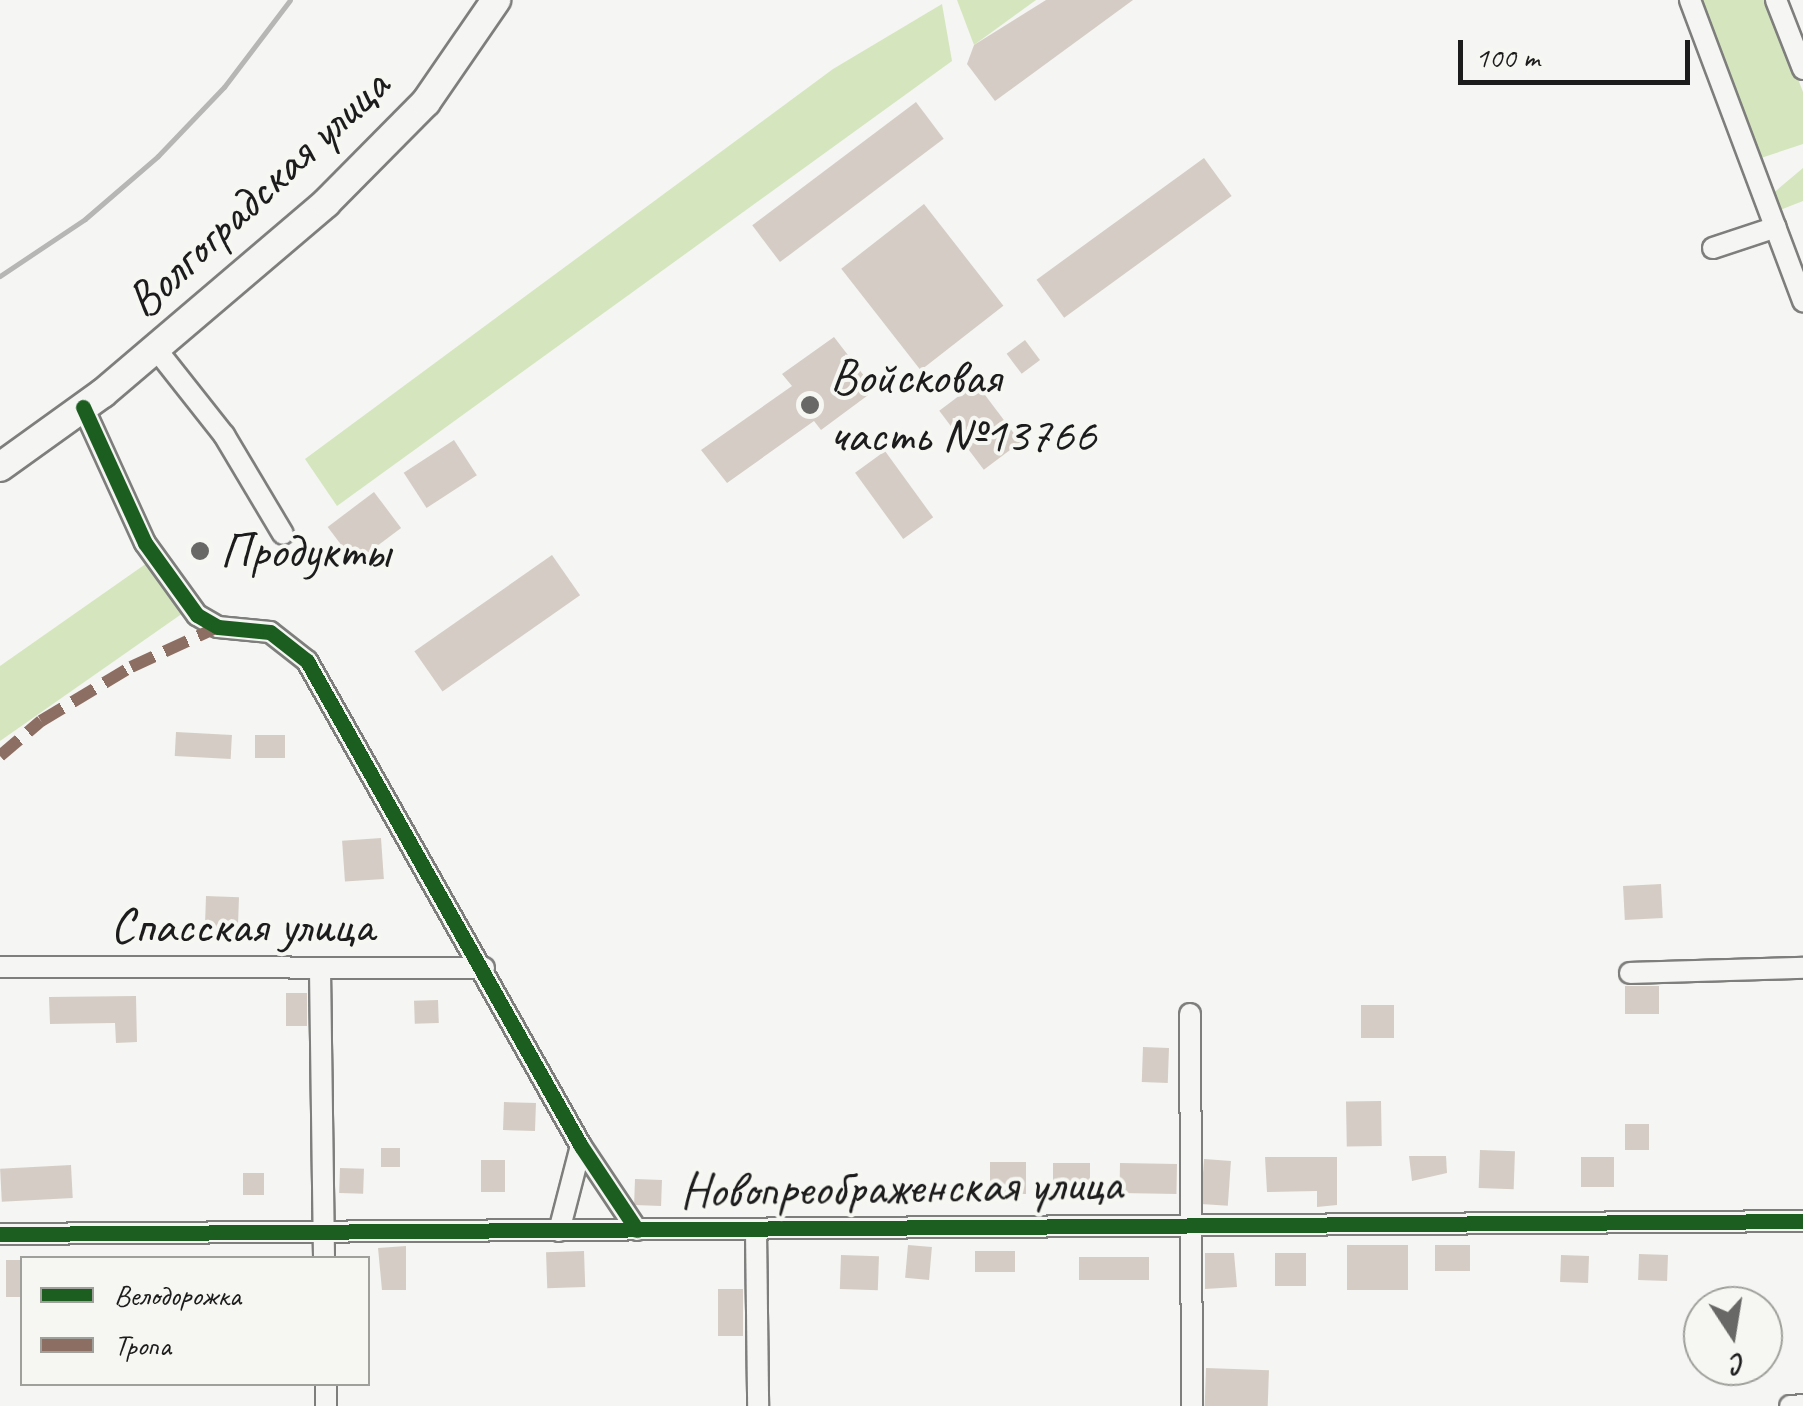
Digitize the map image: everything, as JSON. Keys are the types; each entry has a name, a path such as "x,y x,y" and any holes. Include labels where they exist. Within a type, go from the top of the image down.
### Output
{"main road":[{"name":"Волгоградская улица","path":"0,468 93,400 326,203 426,102 496,0"}],"street":[{"path":"1690,0 1803,300"},
{"path":"1776,0 1803,69"},
{"path":"1713,248 1776,227"},
{"path":"156,348 224,435 283,534"},
{"path":"93,400 145,543 197,616 218,627 270,632 307,661 484,968 580,1146 636,1230"},
{"name":"Спасская улица","path":"0,967 484,968"},
{"path":"1630,972 1803,968"},
{"path":"320,970 324,1256"},
{"path":"1190,1014 1192,1406"},
{"path":"559,1231 580,1146"},
{"name":"Новопреображенская улица","path":"0,1234 1803,1221"},
{"path":"756,1230 758,1406"},
{"path":"1790,1406 1803,1405"}],"green space":[{"path":"957,0 1036,0 974,45"},
{"path":"1698,0 1768,0 1803,92 1803,144 1758,159"},
{"path":"942,4 952,61 337,506 305,459 833,69"},
{"path":"1803,168 1803,201 1780,210 1771,195"},
{"path":"147,563 183,613 0,741 0,666"}],"building":[{"path":"1046,0 1133,0 995,101 967,64 974,45"},
{"path":"916,102 944,139 780,262 752,225"},
{"path":"1204,158 1232,196 1064,318 1037,280"},
{"path":"924,204 1003,306 921,370 841,269"},
{"name":"Войсковая часть №13766","path":"834,337 875,390 821,430 814,421 727,483 701,450 792,386 782,374"},
{"path":"1025,340 1040,360 1022,374 1007,354"},
{"path":"976,383 1021,442 984,470 939,411"},
{"path":"454,440 477,475 427,508 404,473"},
{"path":"885,451 933,517 903,539 855,473"},
{"path":"374,492 401,528 355,563 328,527"},
{"path":"552,555 580,595 442,691 414,651"},
{"path":"176,732 232,735 231,759 175,756"},
{"path":"255,735 285,735 285,758 255,758"},
{"path":"381,838 384,879 345,882 342,841"},
{"path":"1661,884 1663,918 1625,920 1623,886"},
{"path":"206,896 239,897 238,931 205,930"},
{"path":"1625,986 1659,986 1659,1014 1625,1014"},
{"path":"286,993 307,993 307,1026 286,1026"},
{"path":"136,996 137,1042 116,1043 115,1023 50,1024 49,997"},
{"path":"438,1000 439,1023 415,1024 414,1001"},
{"path":"1361,1005 1394,1005 1394,1038 1361,1038"},
{"path":"1143,1047 1169,1048 1168,1083 1142,1082"},
{"path":"1381,1101 1382,1146 1347,1147 1346,1102"},
{"path":"504,1102 536,1103 535,1131 503,1130"},
{"path":"1625,1124 1649,1124 1649,1150 1625,1150"},
{"path":"381,1148 400,1148 400,1167 381,1167"},
{"path":"1480,1150 1515,1151 1514,1189 1479,1188"},
{"path":"1409,1156 1446,1156 1447,1173 1412,1181"},
{"path":"1265,1157 1337,1157 1337,1205 1317,1207 1317,1191 1267,1192"},
{"path":"1581,1157 1614,1157 1614,1187 1581,1187"},
{"path":"1204,1159 1231,1161 1228,1206 1201,1204"},
{"path":"481,1160 505,1160 505,1192 481,1192"},
{"path":"990,1162 1026,1162 1026,1194 990,1194"},
{"path":"1053,1163 1090,1163 1090,1189 1053,1189"},
{"path":"1120,1163 1177,1164 1176,1194 1119,1193"},
{"path":"71,1165 73,1198 2,1202 0,1169"},
{"path":"340,1168 364,1169 363,1194 339,1193"},
{"path":"243,1173 264,1173 264,1195 243,1195"},
{"path":"635,1179 662,1180 661,1206 634,1205"},
{"path":"908,1245 932,1247 929,1280 905,1278"},
{"path":"1347,1245 1408,1245 1408,1290 1347,1290"},
{"path":"1435,1245 1470,1245 1470,1271 1435,1271"},
{"path":"406,1246 406,1290 382,1290 378,1248"},
{"path":"584,1251 585,1287 547,1288 546,1252"},
{"path":"975,1251 1015,1251 1015,1272 975,1272"},
{"path":"1205,1253 1234,1253 1237,1287 1205,1289"},
{"path":"1275,1253 1306,1253 1306,1286 1275,1286"},
{"path":"1639,1254 1668,1255 1667,1281 1638,1280"},
{"path":"841,1255 879,1256 878,1290 840,1289"},
{"path":"1561,1255 1589,1256 1588,1283 1560,1282"},
{"path":"1079,1257 1149,1257 1149,1280 1079,1280"},
{"path":"6,1260 20,1260 20,1297 6,1297"},
{"path":"718,1289 743,1289 743,1336 718,1336"},
{"path":"1206,1368 1269,1370 1268,1406 1205,1406"}],"railway":[{"path":"0,276 85,219 158,156 224,87 290,0"}],"marked path":[{"path":"0,756 41,721 131,667 218,627"}],"cycle path":[{"path":"83,407 145,543 197,615 218,627 270,632 307,661 581,1146 637,1230"},
{"path":"0,1234 1803,1221"}],"place":[{"name":"Войсковая часть №13766","path":"810,405"},
{"name":"Продукты","path":"200,551"}]}
